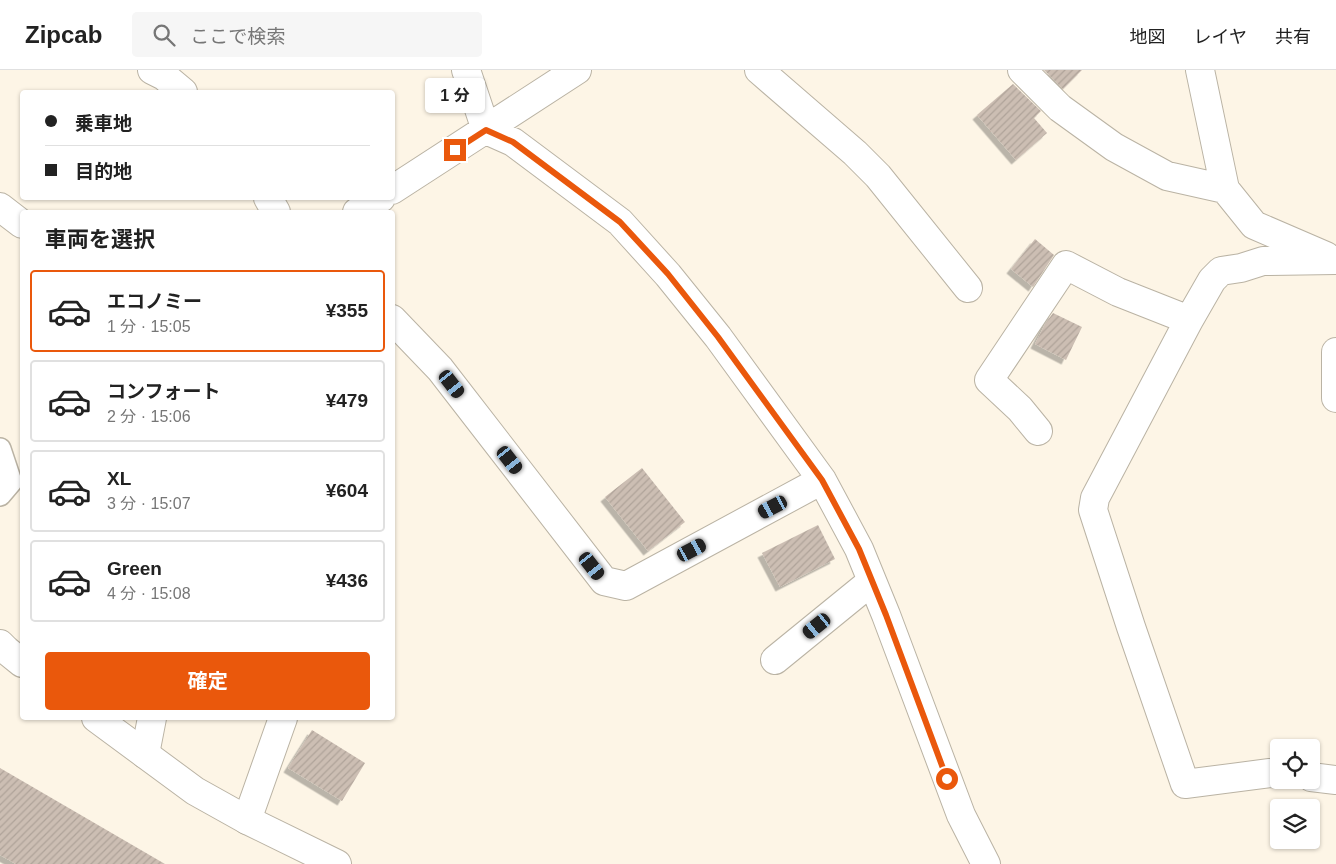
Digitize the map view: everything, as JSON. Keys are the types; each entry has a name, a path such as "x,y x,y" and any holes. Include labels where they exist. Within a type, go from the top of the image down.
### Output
{"street":[{"path":"152,70 164,76 181,90"},
{"path":"466,70 486,130 513,142 620,222 668,274 712,329 822,480 859,549 961,815 986,864"},
{"path":"395,188 577,70"},
{"path":"759,70 855,153 878,176 968,288"},
{"path":"1022,70 1060,108 1114,147 1167,176 1225,189"},
{"path":"1200,70 1225,189 1254,224 1336,260"},
{"path":"360,210 378,200"},
{"path":"0,207 20,222"},
{"path":"1270,773 1185,784 1093,510 1095,498 1188,320 1212,280 1221,271 1241,268 1263,261 1336,260"},
{"path":"1038,431 1020,409 989,380 1066,265 1118,292 1188,320"},
{"path":"395,322 440,369 604,581 626,586 822,480"},
{"path":"1336,352 1336,398"},
{"path":"775,660 872,581"},
{"path":"0,644 20,661"},
{"path":"99,720 195,791 247,820 337,864"},
{"path":"145,754 152,720"},
{"path":"247,820 283,720"},
{"path":"1320,778 1336,780"}],"lane":[{"path":"0,449 11,482 0,494"}],"building":[{"path":"1044,70 1082,70 1063,89"},
{"path":"1013,84 1041,111 1034,118 1047,133 1016,160 977,115"},
{"path":"1035,239 1054,255 1033,287 1011,269"},
{"path":"1053,313 1082,327 1066,360 1035,344"},
{"path":"642,468 685,522 648,551 605,497"},
{"path":"818,525 835,559 780,587 762,553"},
{"path":"312,730 365,763 342,801 288,768"},
{"path":"0,768 165,864 16,864 0,855"}],"route":[{"path":"455,150 486,130 513,142 620,222 668,274 718,337 822,480 859,549 886,615 947,779"}]}
